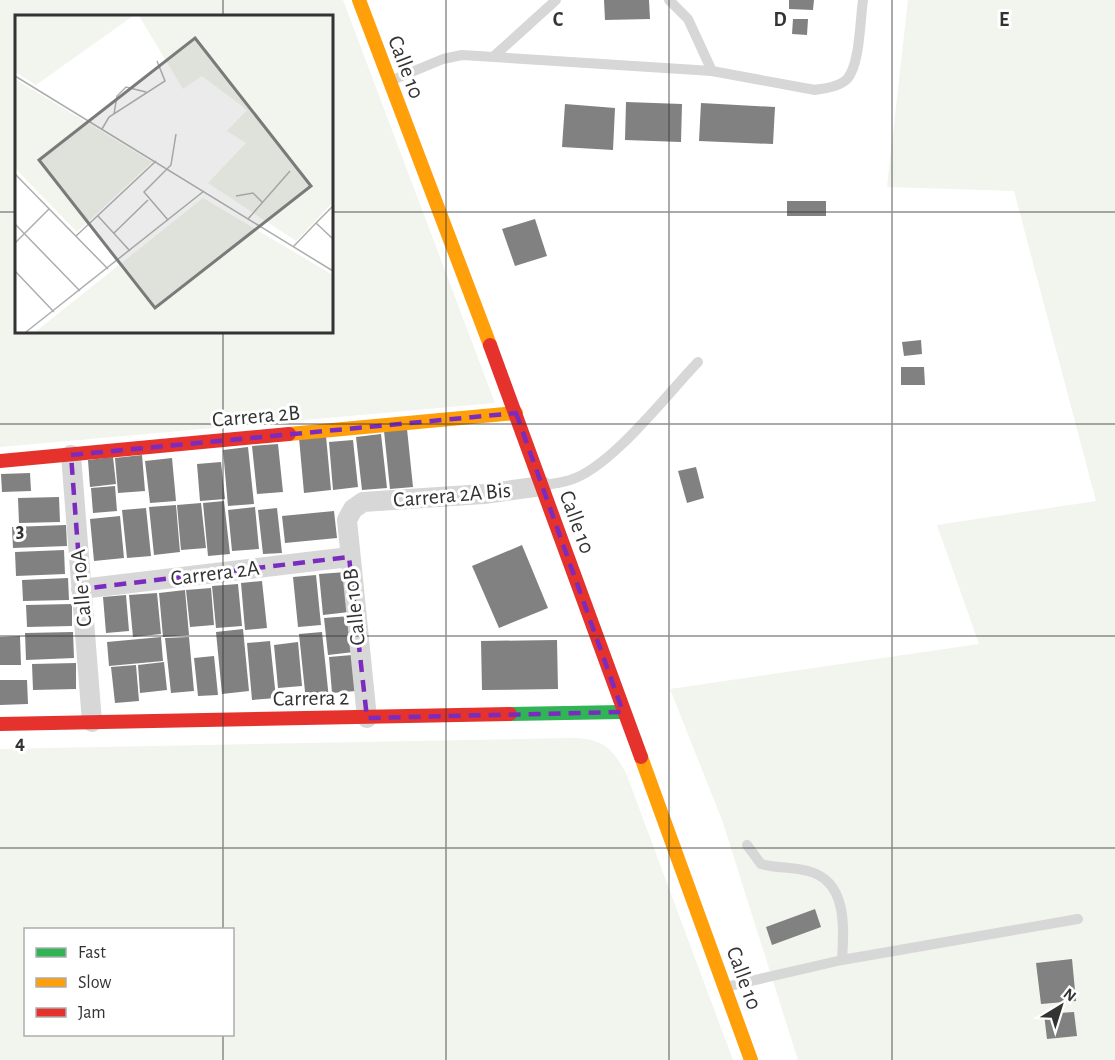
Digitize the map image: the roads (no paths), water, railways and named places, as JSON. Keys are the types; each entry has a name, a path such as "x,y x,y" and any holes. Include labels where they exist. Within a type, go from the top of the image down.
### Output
{"street":[{"name":"Calle 10","path":"359,0 516,413 751,1060"},
{"name":"Carrera 2B","path":"0,461 516,413"},
{"name":"Calle 10A","path":"71,455 92,722"},
{"name":"Carrera 2A Bis","path":"363,502 484,494 542,486"},
{"name":"Calle 10B","path":"363,502 353,509 347,520 366,718"},
{"name":"Carrera 2A","path":"81,589 349,557"},
{"name":"Carrera 2","path":"0,724 623,712"}],"lane":[{"path":"493,57 556,0"},
{"path":"669,0 688,19 712,70"},
{"path":"389,81 443,59 462,55 712,70 815,90 832,87 846,79 854,64 863,0"},
{"path":"542,486 571,480 599,464 614,452 698,362"},
{"path":"747,845 761,864 810,871 835,891 841,902 844,930 842,960"},
{"path":"725,987 842,960 1078,920"}]}
